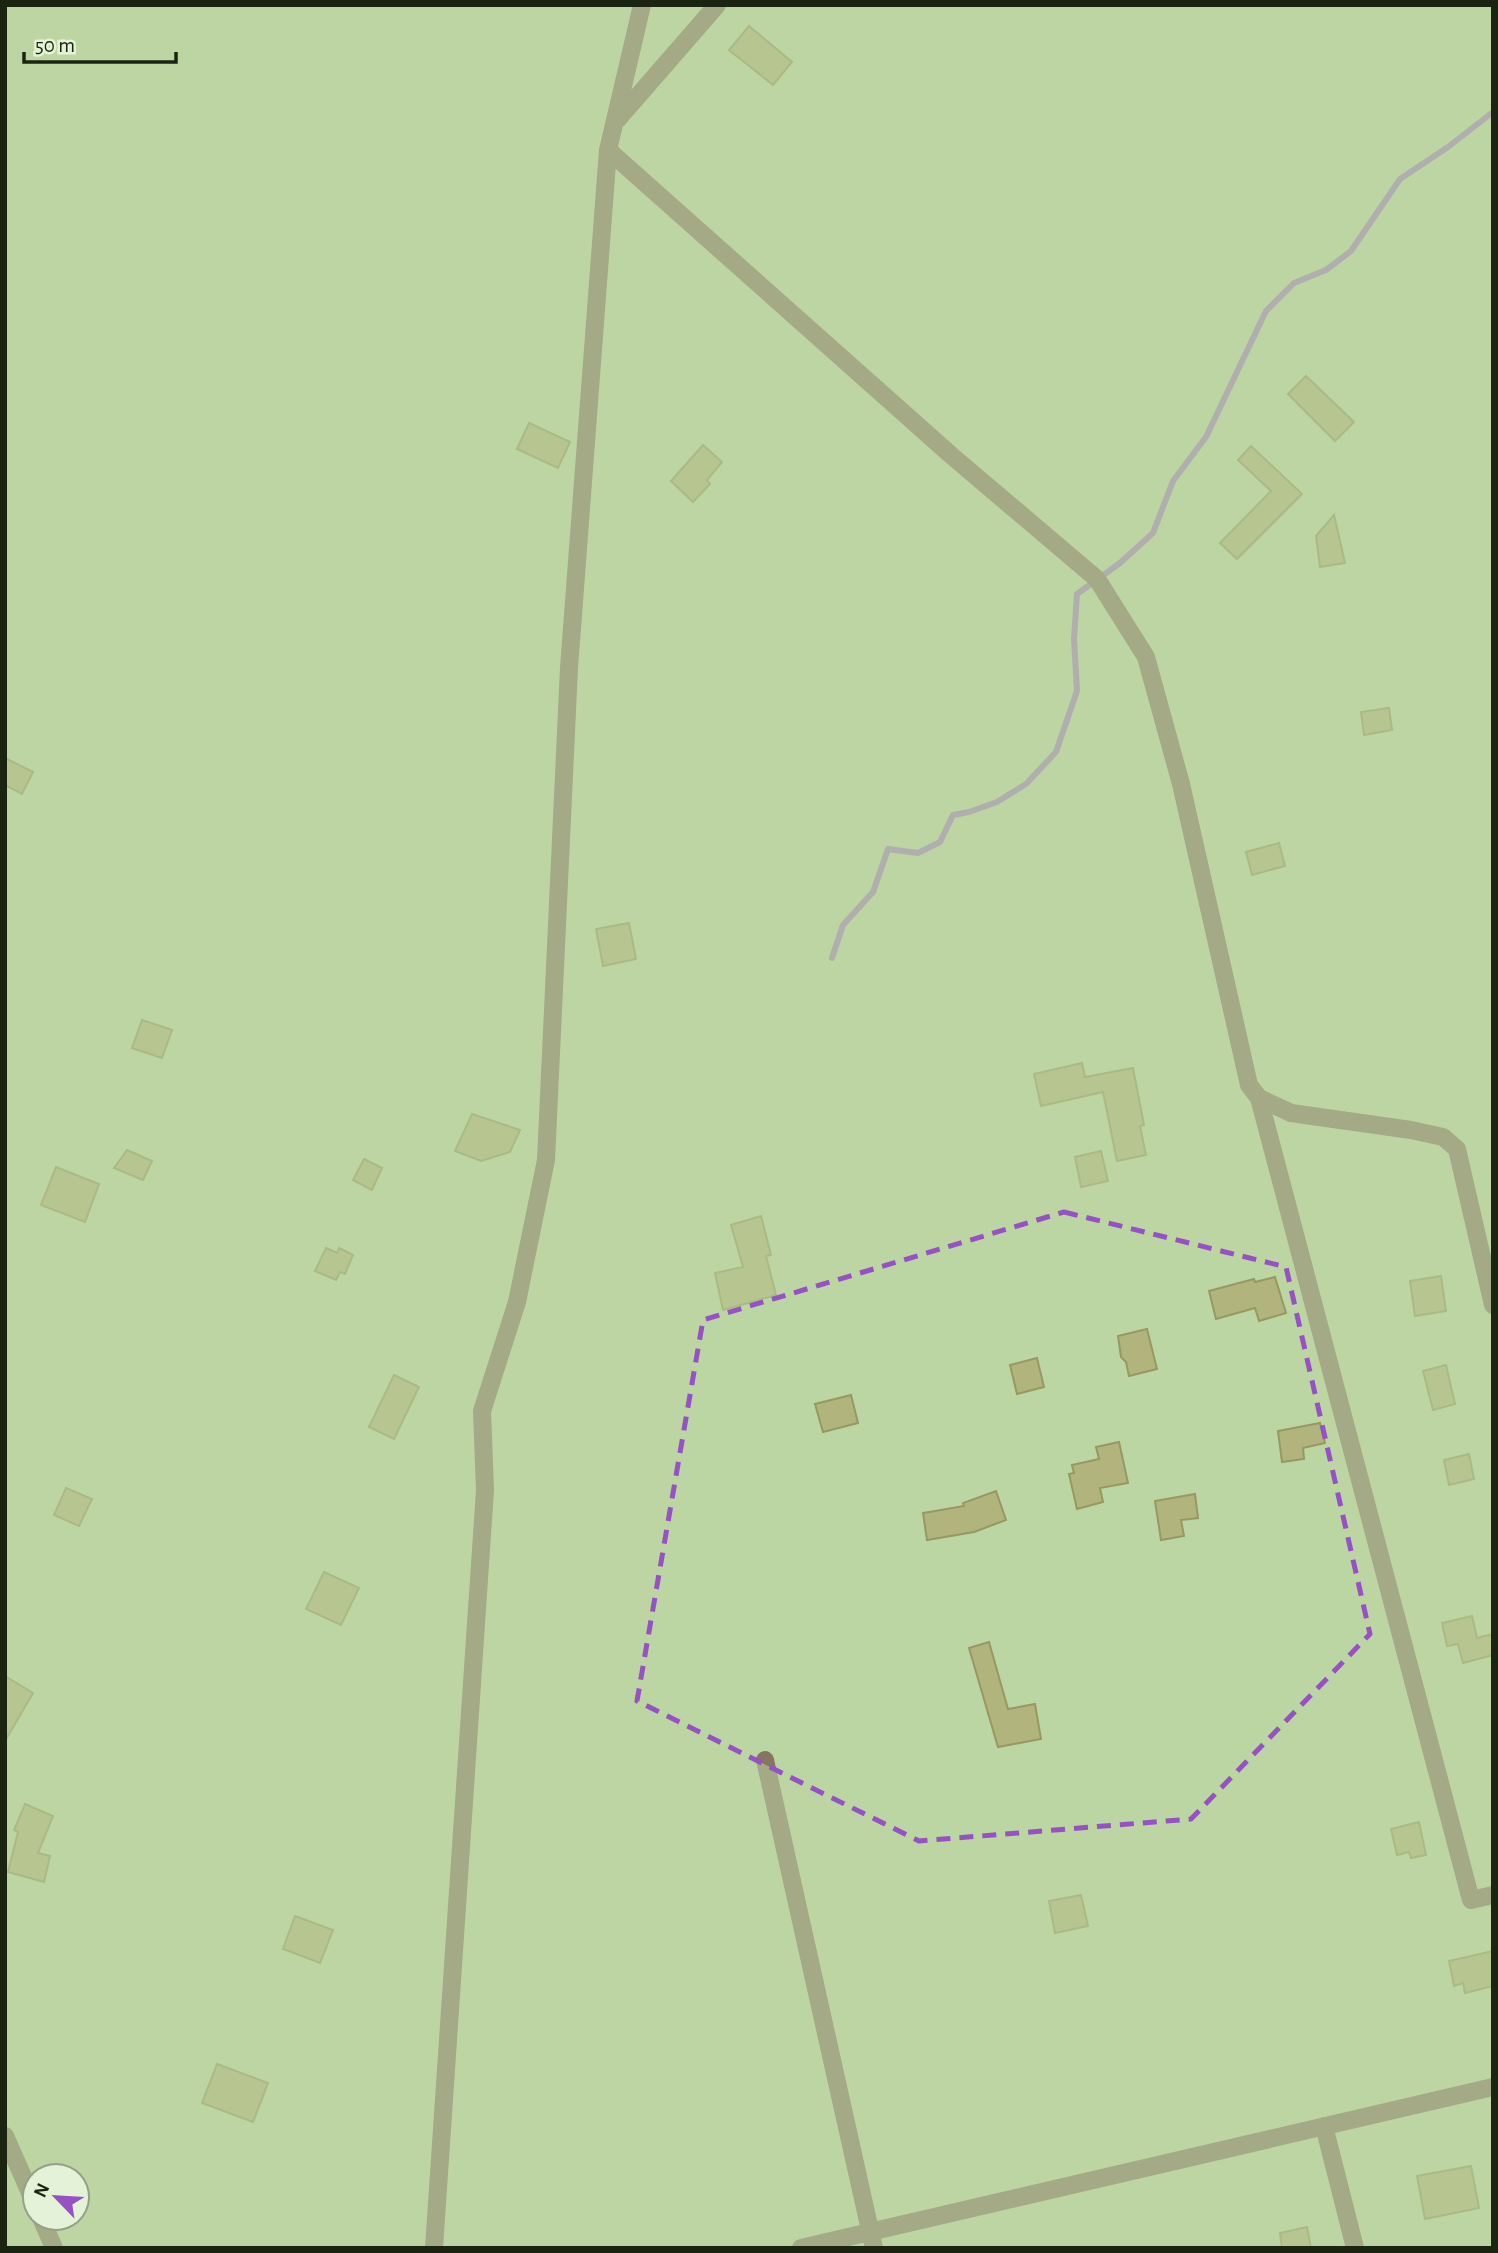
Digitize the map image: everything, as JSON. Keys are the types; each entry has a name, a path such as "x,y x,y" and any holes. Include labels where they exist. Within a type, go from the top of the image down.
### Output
{"street":[{"path":"434,2248 485,1490 482,1411 517,1303 545,1160 569,668 608,150 642,5"},
{"path":"615,122 717,5"},
{"path":"608,150 952,456 1097,579 1146,657 1181,784 1249,1085 1259,1098 1471,1900 1493,1895"},
{"path":"1259,1098 1291,1113 1443,1137 1457,1149 1493,1305"},
{"path":"765,1760 872,2240"},
{"path":"801,2248 872,2240 1324,2126 1493,2087"},
{"path":"1324,2126 1355,2248"},
{"path":"5,2136 21,2172"}],"highlighted area":[{"path":"1064,1212 1286,1267 1370,1634 1191,1819 919,1841 637,1701 703,1320"}],"building":[{"path":"749,26 792,62 773,85 729,50"},
{"path":"1306,376 1354,422 1335,441 1288,394"},
{"path":"529,423 570,442 558,468 517,449"},
{"path":"703,445 722,462 707,480 710,484 693,502 671,481"},
{"path":"1251,446 1302,494 1237,559 1220,543 1271,491 1238,460"},
{"path":"1334,515 1345,563 1320,567 1316,536"},
{"path":"1389,708 1392,730 1364,735 1361,712"},
{"path":"5,758 33,772 22,794 5,785"},
{"path":"1279,843 1285,866 1252,875 1246,852"},
{"path":"629,923 636,959 603,966 596,929"},
{"path":"142,1020 172,1030 162,1058 132,1048"},
{"path":"1082,1063 1085,1077 1133,1068 1144,1125 1140,1126 1146,1155 1117,1161 1103,1092 1041,1106 1034,1074"},
{"path":"472,1114 520,1130 510,1152 481,1161 455,1151"},
{"path":"127,1150 152,1161 143,1180 114,1168"},
{"path":"1101,1151 1108,1181 1081,1187 1075,1157"},
{"path":"364,1159 382,1168 372,1190 353,1180"},
{"path":"56,1167 99,1184 85,1222 41,1205"},
{"path":"761,1216 771,1255 766,1256 776,1295 723,1310 715,1273 743,1267 731,1225"},
{"path":"326,1248 337,1253 339,1248 353,1255 345,1274 340,1272 336,1280 315,1271"},
{"path":"1441,1276 1446,1311 1415,1316 1410,1281"},
{"path":"1275,1277 1286,1313 1259,1321 1255,1308 1216,1319 1209,1291 1254,1279 1255,1282"},
{"path":"1147,1329 1157,1369 1129,1376 1126,1362 1121,1357 1118,1336"},
{"path":"1037,1358 1044,1387 1017,1394 1010,1365"},
{"path":"1446,1365 1455,1404 1433,1410 1423,1371"},
{"path":"394,1375 419,1387 394,1439 369,1427"},
{"path":"851,1395 858,1423 823,1432 815,1404"},
{"path":"1320,1423 1325,1443 1303,1448 1304,1459 1282,1462 1278,1431"},
{"path":"1119,1442 1128,1483 1100,1488 1103,1502 1077,1509 1069,1474 1074,1473 1072,1465 1099,1459 1096,1447"},
{"path":"1469,1454 1474,1479 1449,1485 1444,1460"},
{"path":"66,1488 92,1499 79,1526 54,1515"},
{"path":"996,1491 1006,1520 974,1532 927,1540 923,1513 964,1506 963,1503"},
{"path":"1195,1494 1198,1518 1181,1520 1184,1536 1161,1540 1155,1501"},
{"path":"324,1572 359,1588 341,1625 306,1609"},
{"path":"1472,1616 1477,1638 1493,1634 1493,1655 1463,1663 1458,1644 1447,1646 1442,1623"},
{"path":"989,1642 1008,1709 1035,1704 1041,1739 998,1747 969,1648"},
{"path":"5,1676 33,1693 5,1741"},
{"path":"25,1804 53,1816 38,1853 50,1856 44,1882 8,1872 18,1832 14,1830"},
{"path":"1419,1822 1426,1855 1411,1858 1409,1852 1397,1855 1391,1829"},
{"path":"1081,1895 1088,1926 1055,1933 1049,1901"},
{"path":"295,1916 333,1930 320,1963 283,1949"},
{"path":"1493,1951 1493,1986 1465,1993 1463,1983 1454,1986 1449,1961"},
{"path":"217,2064 268,2083 253,2122 202,2103"},
{"path":"1471,2166 1479,2208 1425,2219 1417,2176"},
{"path":"1307,2227 1311,2248 1282,2248 1280,2233"}],"waterway":[{"path":"832,958 843,925 873,892 888,849 918,853 940,842 953,815 997,802 1026,784 1056,752 1077,691 1074,639 1077,594 1120,563 1153,533 1173,481 1206,437 1266,311 1294,283 1326,270 1351,251 1400,179 1493,112"}]}
